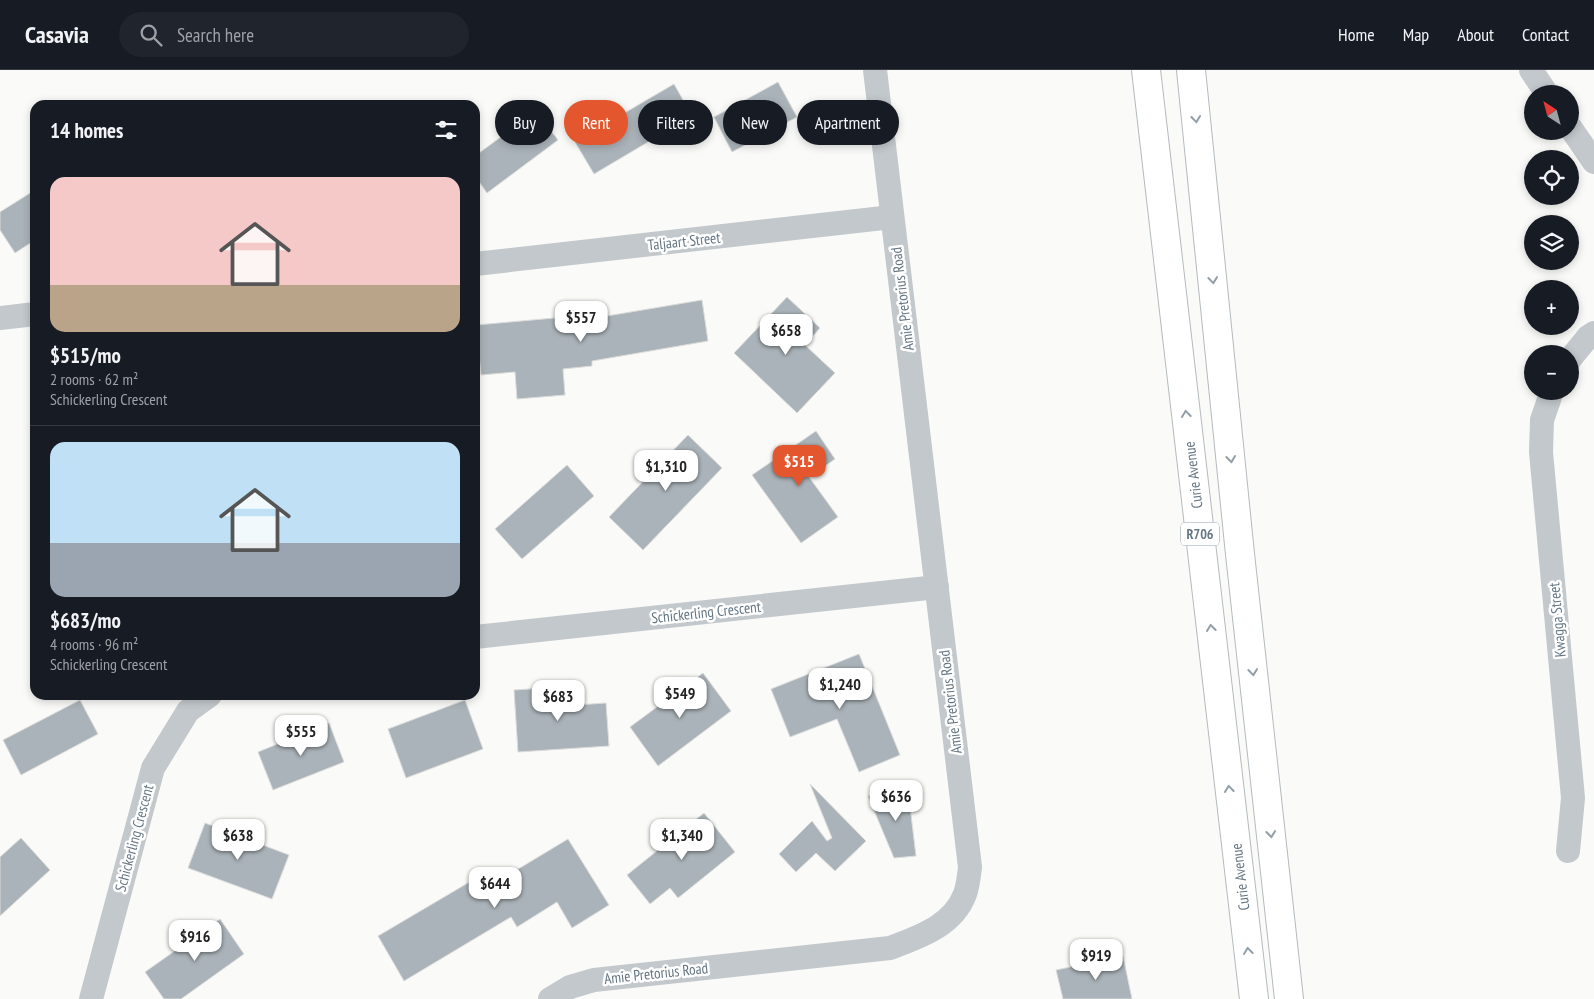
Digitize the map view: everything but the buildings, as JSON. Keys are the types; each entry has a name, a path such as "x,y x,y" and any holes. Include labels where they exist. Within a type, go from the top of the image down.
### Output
{"main road":[{"path":"1136,70 1157,160"},
{"name":"Curie Avenue","path":"1146,70 1254,999"},
{"name":"R706","path":"1192,70 1242,564 1289,999"}],"street":[{"name":"Amie Pretorius Road","path":"550,999 570,987 594,980 890,948 921,936 947,921 964,896 970,867 875,70"},
{"path":"1531,70 1541,85"},
{"path":"1579,140 1594,162"},
{"name":"Taljaart Street","path":"480,263 892,217"},
{"path":"0,318 30,315"},
{"path":"1579,348 1594,333"},
{"name":"Kwagga Street","path":"1549,400 1542,420 1541,452 1573,798 1568,851"},
{"name":"Schickerling Crescent","path":"480,636 937,587"},
{"name":"Schickerling Crescent","path":"91,999 153,768 188,711 203,700"}]}
